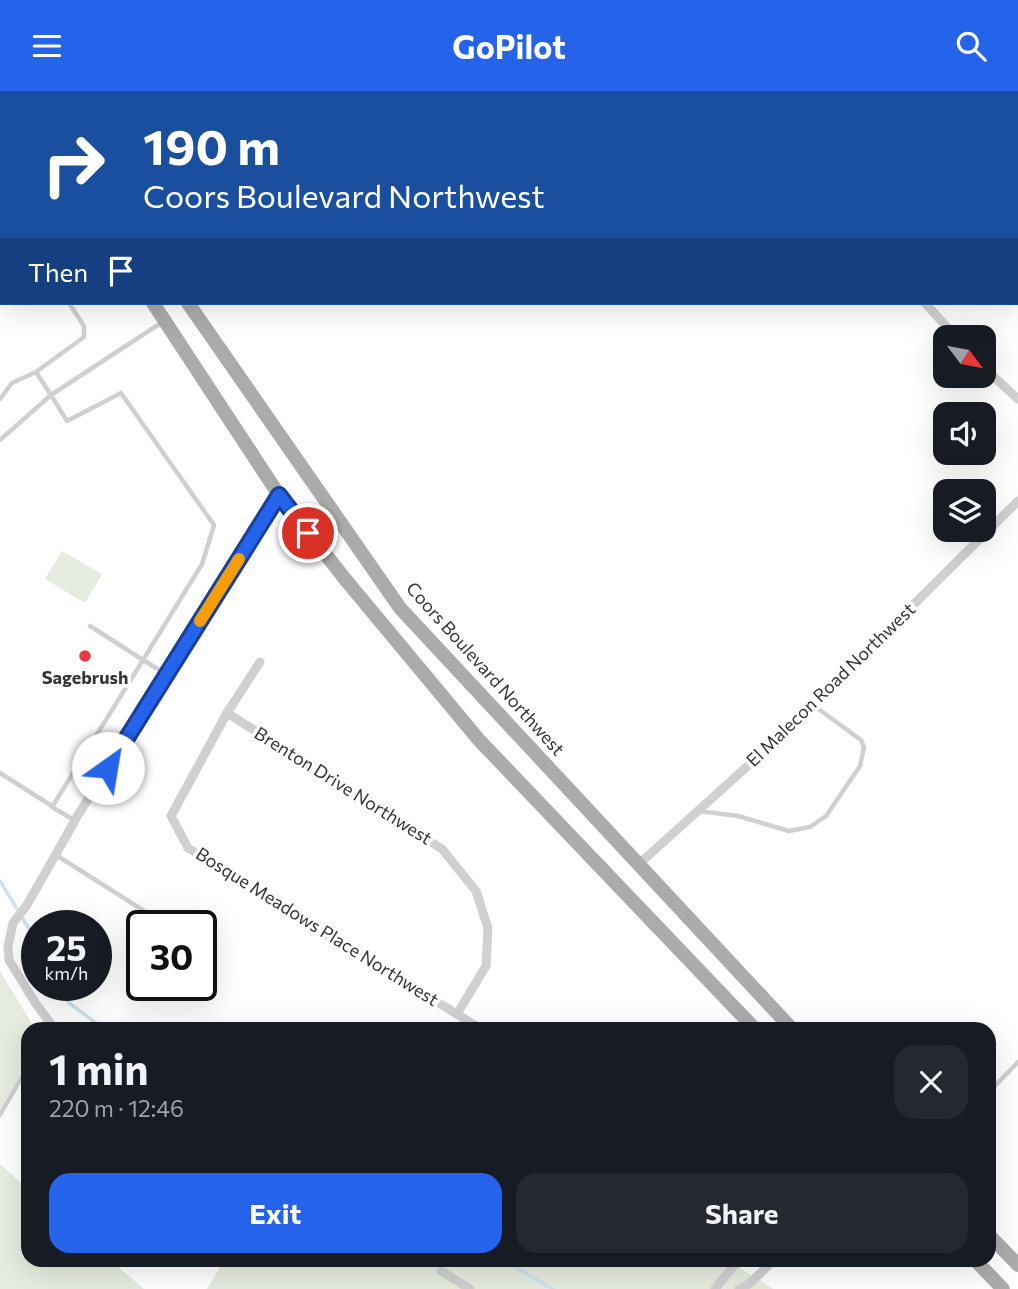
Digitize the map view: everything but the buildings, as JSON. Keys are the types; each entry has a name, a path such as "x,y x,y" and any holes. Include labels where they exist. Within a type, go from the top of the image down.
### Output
{"main road":[{"path":"154,305 279,495 345,579 479,740 748,1022"},
{"name":"Coors Boulevard Northwest","path":"189,305 400,608 786,1022"},
{"path":"996,1242 1018,1265"},
{"path":"982,1267 1003,1289"}],"street":[{"path":"927,305 945,325"},
{"path":"996,379 1018,399"},
{"path":"49,1022 9,960 8,946 13,923 27,905 75,821 279,495"},
{"name":"El Malecon Road Northwest","path":"639,864 812,705 1018,501"},
{"path":"227,713 260,661"},
{"name":"Bosque Meadows Place Northwest","path":"227,713 171,816 188,848 470,1022"},
{"name":"Brenton Drive Northwest","path":"227,713 442,849 476,891 488,928 486,966 457,1014"},
{"path":"715,1289 732,1267"},
{"path":"739,1289 749,1285 767,1267"},
{"path":"441,1271 470,1289"}],"lane":[{"path":"0,399 12,383 36,372 84,337 84,326 70,305"},
{"path":"0,440 51,395 164,321"},
{"path":"36,372 67,421 121,393 214,525 202,564 52,807"},
{"path":"90,626 167,674"},
{"path":"698,811 738,816 789,831 805,829 819,822 860,767 864,747 861,740 812,705"},
{"path":"0,773 75,821"},
{"path":"55,855 143,910"},
{"path":"996,1085 1018,1062"},
{"path":"0,1115 21,1078"}],"shaded area":[{"path":"62,551 102,574 85,603 45,579"},
{"path":"0,971 31,1022 21,1022 21,1073 0,1111"},
{"path":"0,1164 21,1183 21,1267 118,1267 144,1289 0,1289"},
{"path":"220,1267 738,1267 773,1289 207,1289"}],"waterway":[{"path":"0,881 21,916"},
{"path":"68,1001 95,1022"},
{"path":"515,1267 553,1289"}],"slow traffic":[{"path":"200,621 239,559"}],"place":[{"name":"Sagebrush","path":"85,656"}],"route":[{"path":"108,768 279,495 308,533"}]}
